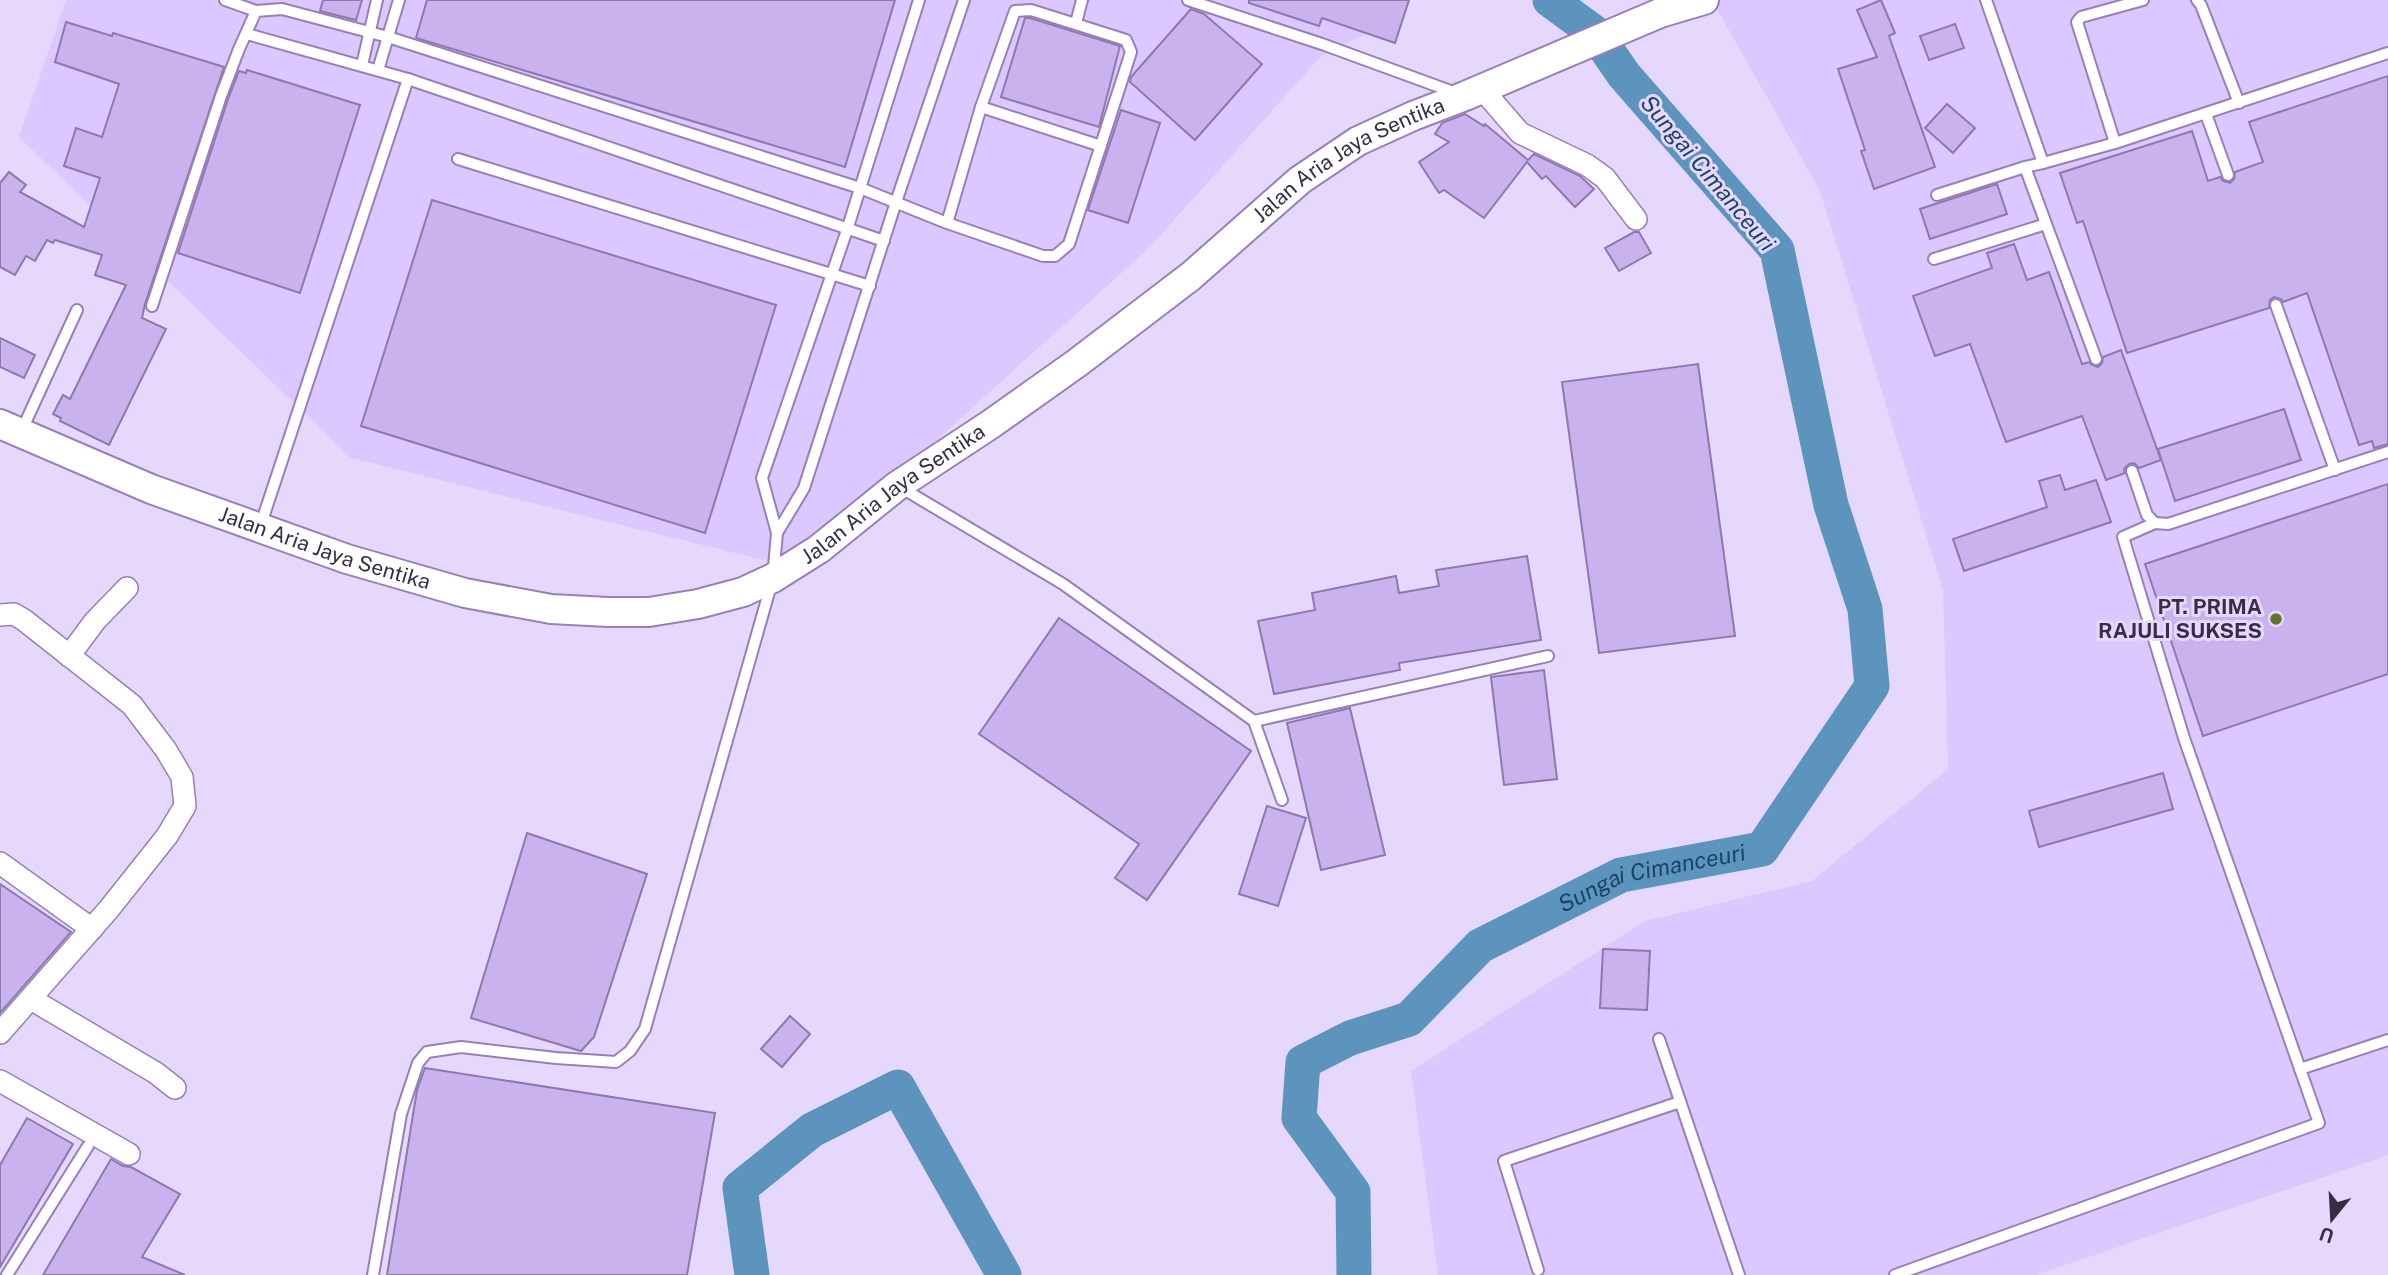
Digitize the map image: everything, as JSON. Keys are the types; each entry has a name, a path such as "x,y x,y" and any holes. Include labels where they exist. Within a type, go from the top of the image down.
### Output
{"street":[{"name":"Jalan Aria Jaya Sentika","path":"11,428 151,489 347,559 465,593 551,609 649,612 698,604 743,592 773,579 820,549 897,486 1045,386 1191,276 1300,180 1358,141 1660,13 1704,0"},
{"path":"1473,93 1520,133 1587,165 1605,178 1636,219"},
{"path":"69,656 95,621 127,589"},
{"path":"0,615 13,614 24,620 132,705 166,750 181,777 185,795 185,806 167,836 92,929 0,1033"},
{"path":"0,863 92,929"},
{"path":"31,999 156,1073 175,1088"},
{"path":"0,1081 128,1154"}],"lane":[{"path":"225,0 256,11 284,4 860,188 947,223 1043,256 1055,256 1069,244 1131,52 1126,40 1031,10 1015,11 981,107 947,223"},
{"path":"362,65 377,0"},
{"path":"378,70 399,0"},
{"path":"373,1275 401,1114 418,1063 427,1052 461,1047 616,1062 630,1051 645,1029 773,579 777,533 762,478 847,230 919,0"},
{"path":"777,533 804,488 964,0"},
{"path":"1076,23 1082,0"},
{"path":"1188,0 1473,93"},
{"path":"1986,0 2043,163"},
{"path":"2115,143 2077,22 2081,17 2143,0"},
{"path":"2197,0 2239,103"},
{"path":"152,306 221,96 256,11"},
{"path":"247,34 408,79 884,241"},
{"path":"1937,195 2025,167 2115,143 2388,53"},
{"path":"260,527 408,79"},
{"path":"981,107 1101,146"},
{"path":"2206,114 2228,175"},
{"path":"458,159 870,286"},
{"path":"2025,167 2096,359"},
{"path":"1934,259 2046,224"},
{"path":"2276,305 2335,470"},
{"path":"11,428 77,310"},
{"path":"1895,1275 2319,1124 2184,737 2123,537 2155,523 2168,524 2388,452"},
{"path":"2132,471 2147,515 2155,523"},
{"path":"897,486 1063,584 1254,721 1282,800"},
{"path":"1254,721 1548,656"},
{"path":"1659,1040 1739,1275"},
{"path":"2300,1069 2388,1040"},
{"path":"1538,1270 1504,1161 1680,1102"},
{"path":"7,1275 88,1146"}],"shaded area":[{"path":"66,0 1393,0 1384,25 1321,56 1148,249 795,568 351,458 19,137"},
{"path":"2388,0 2388,1155 2036,1275 1438,1275 1411,1071 1645,921 1812,881 1948,769 1943,590 1820,191 1713,2"}],"building":[{"path":"323,0 362,0 356,20 320,11"},
{"path":"427,0 895,0 845,167 416,38"},
{"path":"1249,0 1409,0 1395,43 1322,18 1319,26 1249,3"},
{"path":"1881,0 1895,33 1889,36 1935,167 1874,189 1861,151 1865,150 1838,69 1877,57 1857,10"},
{"path":"1191,9 1204,14 1262,64 1195,140 1130,82 1131,77"},
{"path":"1025,18 1120,46 1099,127 1001,97"},
{"path":"66,22 112,36 113,33 224,67 145,304 142,318 166,329 109,445 60,421 61,418 53,414 63,395 70,399 126,285 95,275 102,255 55,240 53,243 47,240 35,261 26,256 15,275 0,267 0,183 9,172 26,185 20,192 84,227 100,178 64,166 76,128 102,137 119,84 55,62"},
{"path":"1955,24 1964,48 1929,60 1920,36"},
{"path":"247,70 360,105 300,293 178,253 228,99 239,71 246,73"},
{"path":"2388,76 2388,444 2374,448 2372,441 2359,445 2307,293 2283,302 2274,297 2270,300 2269,308 2127,353 2083,221 2077,223 2060,173 2192,131 2208,181 2220,177 2230,183 2235,172 2263,162 2249,122"},
{"path":"1947,104 1975,128 1953,153 1925,128"},
{"path":"1121,110 1160,123 1128,223 1088,210"},
{"path":"1465,114 1484,126 1485,124 1528,160 1534,154 1580,176 1594,189 1575,207 1546,176 1542,179 1527,162 1484,218 1444,190 1439,193 1419,162 1449,142 1435,134 1442,123"},
{"path":"1997,184 2007,214 1930,239 1920,209"},
{"path":"432,200 776,305 705,533 361,426"},
{"path":"1634,232 1639,232 1651,253 1619,271 1605,248"},
{"path":"2014,244 2027,280 2049,272 2082,364 2089,362 2098,367 2103,357 2121,350 2161,460 2139,468 2134,463 2129,464 2124,469 2125,473 2106,480 2082,416 2006,442 1970,344 1935,356 1913,296 1992,268 1987,253"},
{"path":"0,338 35,355 24,378 0,367"},
{"path":"1698,364 1735,636 1599,653 1562,382"},
{"path":"2284,409 2301,460 2175,501 2158,449"},
{"path":"2060,475 2065,490 2096,480 2111,522 1964,571 1953,539 2047,507 2039,481"},
{"name":"PT. PRIMA RAJULI SUKSES","path":"2388,484 2388,674 2203,736 2145,564"},
{"path":"1527,556 1541,640 1399,663 1400,670 1274,694 1258,621 1315,610 1312,593 1396,576 1399,593 1439,586 1436,570"},
{"path":"1059,618 1251,751 1147,900 1115,878 1139,844 979,734"},
{"path":"1544,670 1557,779 1504,785 1491,677"},
{"path":"1350,708 1385,855 1321,870 1287,723"},
{"path":"2163,773 2173,809 2039,847 2029,811"},
{"path":"1267,806 1306,818 1278,906 1239,894"},
{"path":"527,833 647,874 594,1037 581,1051 471,1018"},
{"path":"0,884 71,932 0,1013"},
{"path":"1603,949 1650,951 1647,1010 1600,1008"},
{"path":"790,1016 810,1034 782,1067 761,1049"},
{"path":"425,1068 715,1113 687,1275 387,1275 417,1090"},
{"path":"27,1118 73,1144 0,1267 0,1165"},
{"path":"111,1159 180,1194 142,1257 185,1275 43,1275"}],"waterway":[{"name":"Sungai Cimanceuri","path":"1354,1275 1353,1192 1299,1118 1303,1062 1350,1038 1409,1019 1480,946 1621,875 1762,849 1872,686 1865,609 1831,505 1777,250 1624,75 1595,33 1550,0"},
{"name":"Sungai Cimanceuri","path":"752,1275 740,1188 812,1130 898,1087 1004,1275"}],"place":[{"name":"PT. PRIMA RAJULI SUKSES","path":"2276,619"}]}
